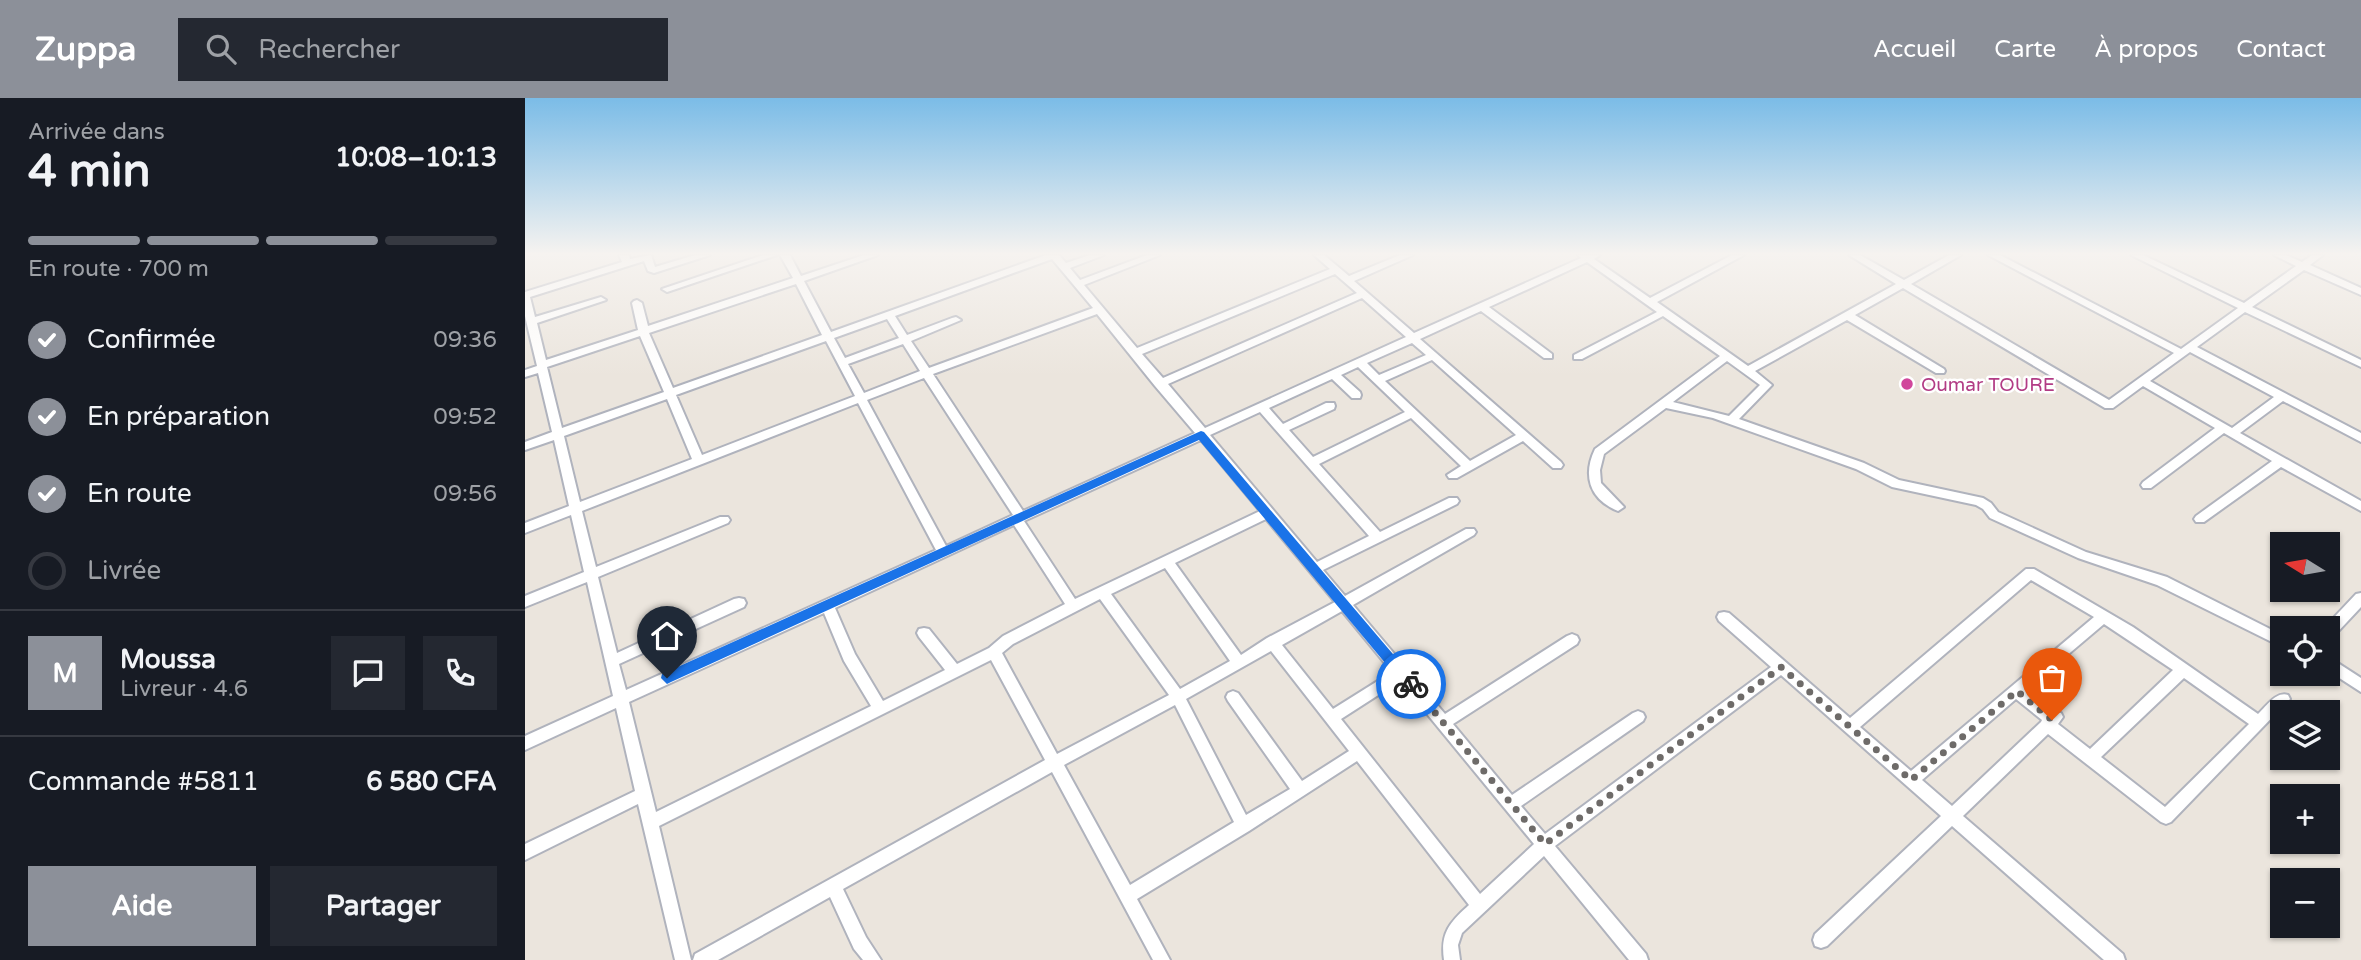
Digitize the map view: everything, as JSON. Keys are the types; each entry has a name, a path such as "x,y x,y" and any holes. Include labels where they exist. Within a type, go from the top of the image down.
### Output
{"street":[{"path":"525,295 683,960"},
{"path":"525,374 753,295"},
{"path":"806,295 943,552"},
{"path":"525,446 943,295"},
{"path":"1086,295 1640,960"},
{"path":"1134,353 1275,295"},
{"path":"1159,384 1360,295"},
{"path":"1364,295 1557,465"},
{"path":"525,743 1507,295"},
{"path":"1641,295 1767,385 1731,421"},
{"path":"1650,302 1663,295"},
{"path":"1747,371 1883,295"},
{"path":"1923,295 2109,405 2261,295"},
{"path":"2074,295 2283,396 2361,438"},
{"path":"2220,295 2361,364"},
{"path":"531,322 601,300"},
{"path":"637,303 644,332 699,461"},
{"path":"1482,307 1548,356"},
{"path":"525,528 926,373 1098,310"},
{"path":"1578,357 1664,312"},
{"path":"889,315 1073,606"},
{"path":"1847,315 1940,371"},
{"path":"844,362 956,320"},
{"path":"1379,379 1433,356"},
{"path":"1618,506 1601,494 1592,482 1599,452 1727,356"},
{"path":"1359,362 1469,467"},
{"path":"1333,374 1356,395"},
{"path":"2142,381 2361,507"},
{"path":"2147,485 2283,396"},
{"path":"1664,403 1731,421 1860,466 1896,484 1979,501 1994,515 2082,555 2162,581 2270,635"},
{"path":"1282,429 1330,406"},
{"path":"1262,407 1378,538"},
{"path":"1312,463 1413,413"},
{"path":"1453,475 1524,436"},
{"path":"2200,519 2281,461"},
{"path":"1314,569 1453,501"},
{"path":"650,823 994,652 1008,640 1073,606 1267,513"},
{"path":"525,603 724,520"},
{"path":"701,960 1178,697 1470,532"},
{"path":"1168,562 1238,661"},
{"path":"1850,727 2030,573 2103,617 2259,723"},
{"path":"1104,593 1178,697 1244,826"},
{"path":"2340,620 2361,598"},
{"path":"612,661 739,603"},
{"path":"827,605 849,657 880,709"},
{"path":"1724,617 2117,960"},
{"path":"1911,780 2103,617"},
{"path":"924,633 954,671"},
{"path":"1443,723 1572,640"},
{"path":"1272,642 1479,905"},
{"path":"994,652 1162,960"},
{"path":"1452,960 1450,945 1456,928 1545,844 1781,667"},
{"path":"2090,758 2183,670"},
{"path":"2340,671 2361,686"},
{"path":"1332,718 1401,673"},
{"path":"2017,691 2052,720 2090,758 2166,817 2283,699"},
{"path":"1233,696 1300,791"},
{"path":"1511,804 1638,717"},
{"path":"1821,940 2052,720"},
{"path":"1127,897 1359,752"},
{"path":"525,852 644,794"},
{"path":"833,886 860,943 873,960"}],"way so far":[{"path":"1411,684 1545,844 1781,667 1911,780 2017,691 2052,720"}],"place":[{"name":"Oumar TOURE","path":"1907,384"}],"route":[{"path":"667,678 1201,435 1411,684"}]}
